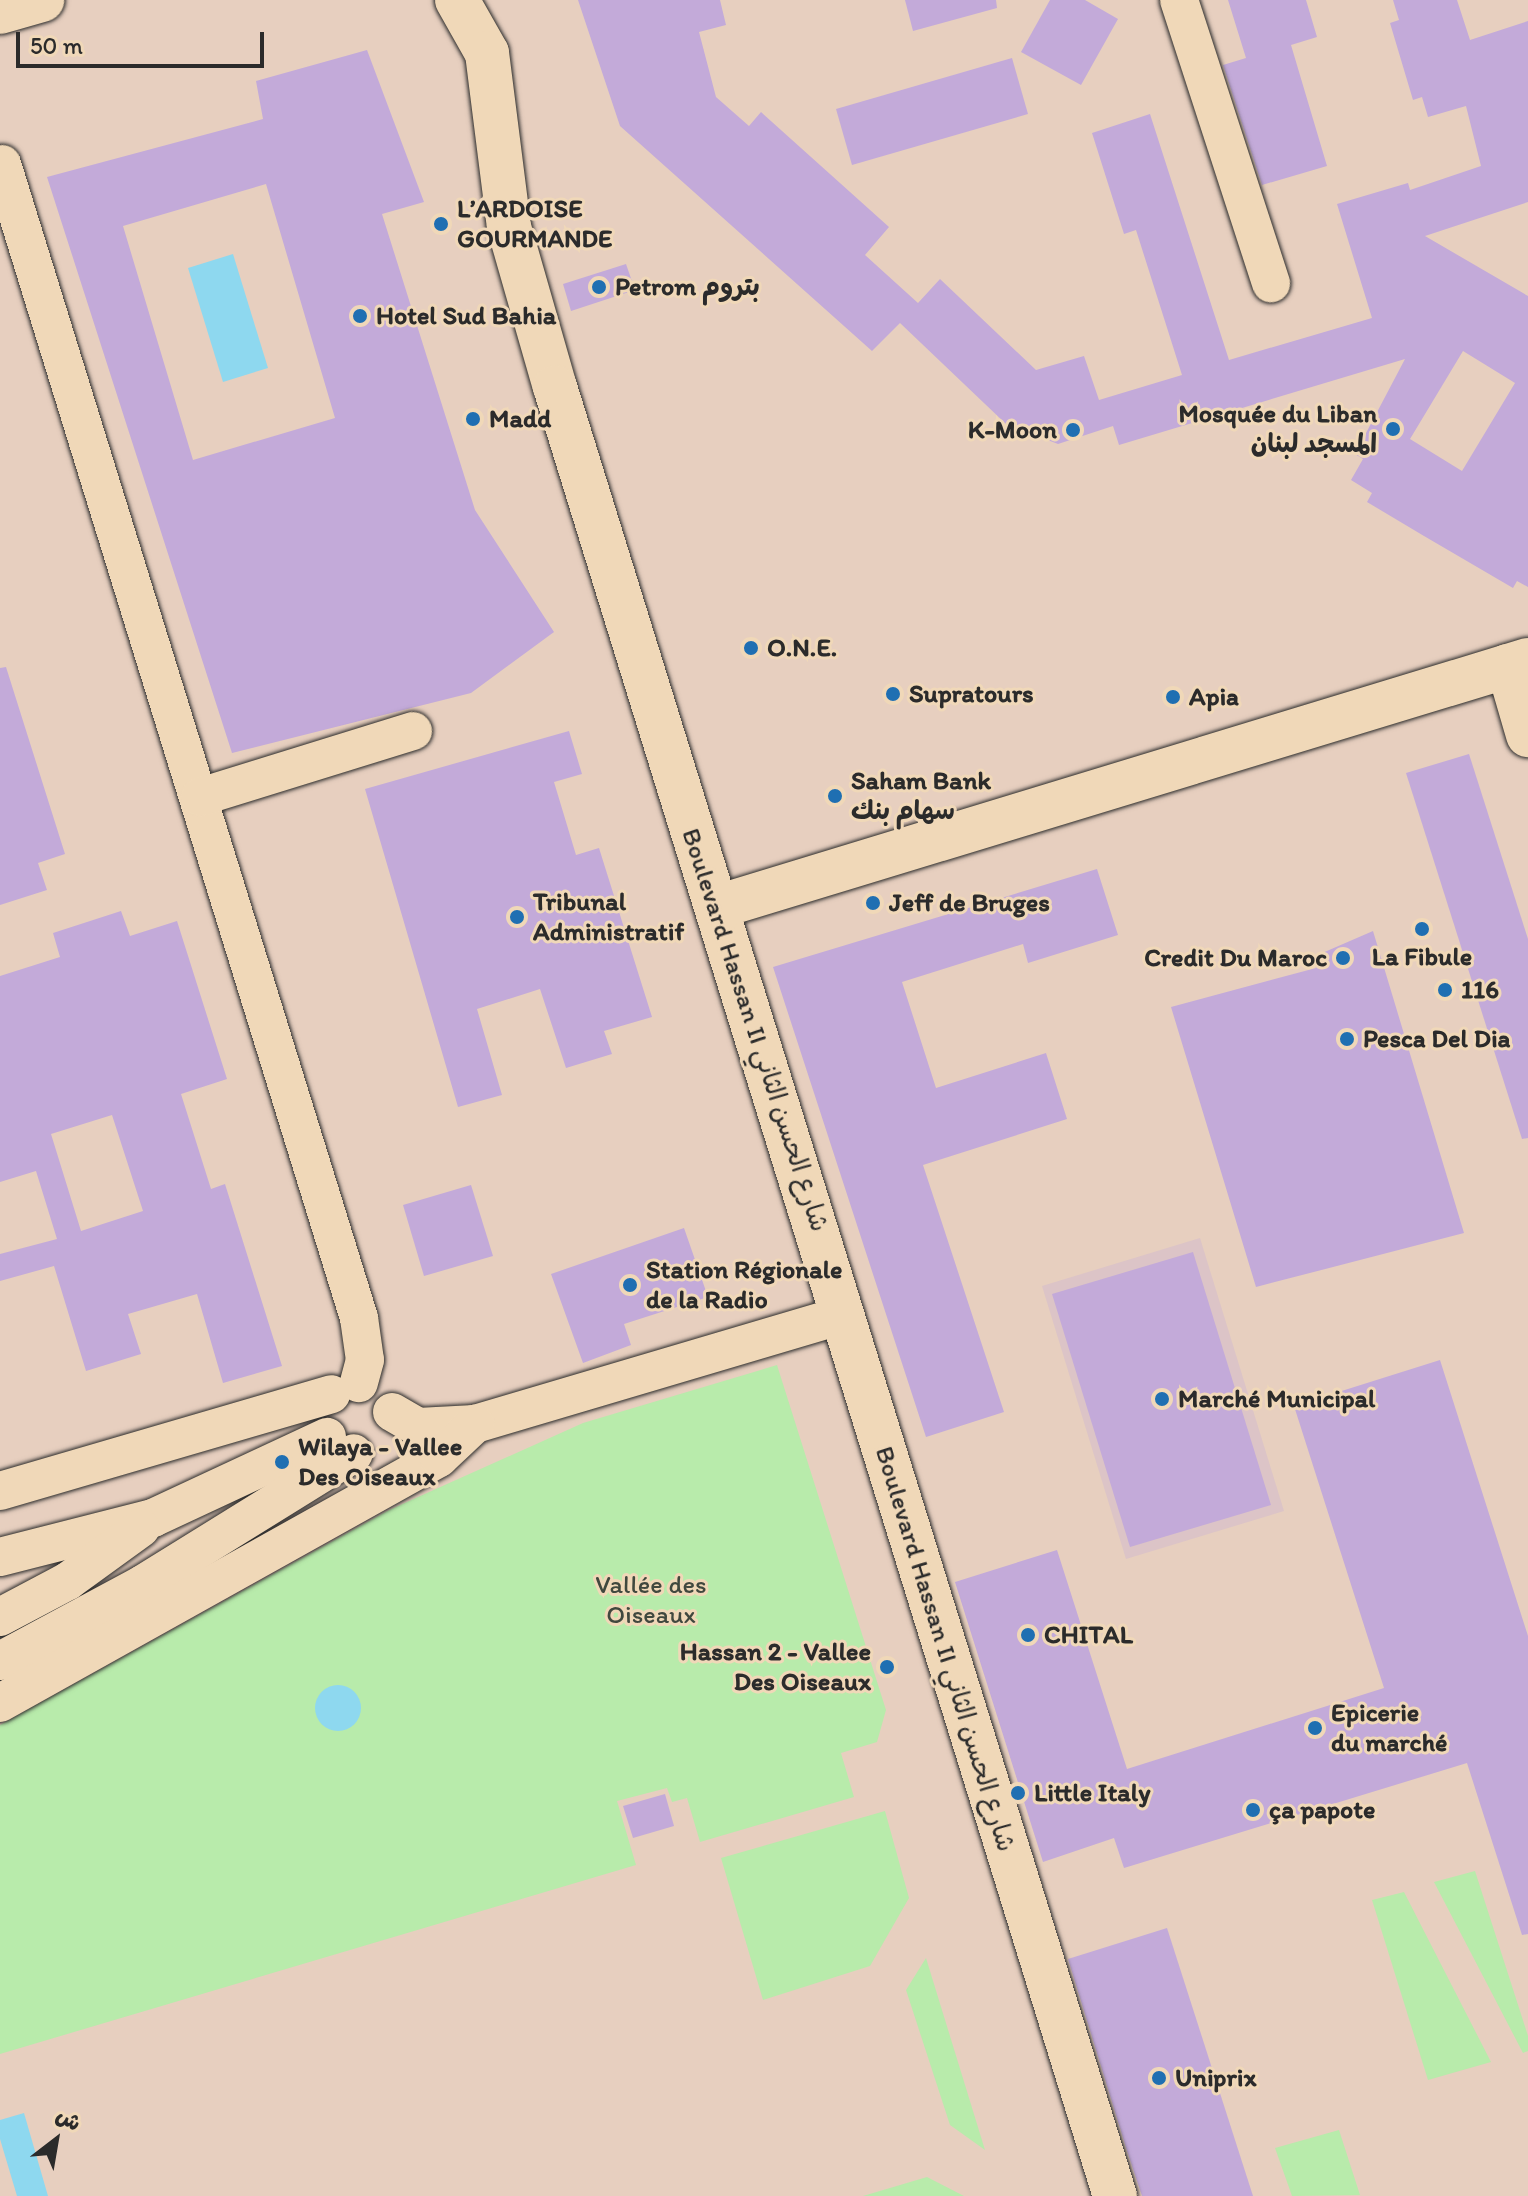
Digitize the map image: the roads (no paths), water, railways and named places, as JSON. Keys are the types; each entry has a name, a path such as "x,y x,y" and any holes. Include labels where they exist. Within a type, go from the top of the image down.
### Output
{"street":[{"path":"0,12 42,0"},
{"name":"Boulevard Hassan II شارع الحسن الثاني","path":"457,0 487,53 509,227 1115,2196"},
{"path":"1179,0 1271,283"},
{"path":"2,164 359,1318 365,1360 345,1388 323,1407 341,1445"},
{"path":"717,907 1518,663 1528,735"},
{"path":"200,797 413,731"},
{"path":"0,1491 345,1388 386,1397 392,1412 418,1427 475,1424 844,1315"},
{"path":"0,1557 153,1518 341,1445 383,1441 392,1412"},
{"path":"0,1703 439,1458 475,1424"},
{"path":"0,1661 143,1584 341,1445"},
{"path":"0,1617 68,1581 153,1518"}],"water":[{"path":"233,254 268,368 223,382 188,268"},
{"path":"338,1685 347,1686 354,1692 360,1699 360,1717 354,1724 347,1730 338,1731 329,1730 322,1724 316,1717 315,1708 316,1699 322,1692 329,1686"},
{"path":"24,2113 48,2196 17,2196 0,2139 0,2120"}],"place":[{"name":"L’ARDOISE GOURMANDE","path":"441,224"},
{"name":"Petrom بتروم","path":"599,287"},
{"name":"Hotel Sud Bahia","path":"360,316"},
{"name":"Madd","path":"473,419"},
{"name":"Mosquée du Liban المسجد لبنان","path":"1393,429"},
{"name":"K-Moon","path":"1073,430"},
{"name":"O.N.E.","path":"751,648"},
{"name":"Supratours","path":"893,694"},
{"name":"Apia","path":"1173,697"},
{"name":"Saham Bank سهام بنك","path":"835,796"},
{"name":"Jeff de Bruges","path":"873,903"},
{"name":"Tribunal Administratif","path":"517,917"},
{"name":"La Fibule","path":"1422,929"},
{"name":"Credit Du Maroc","path":"1343,958"},
{"name":"116","path":"1445,990"},
{"name":"Pesca Del Dia","path":"1347,1039"},
{"name":"Station Régionale de la Radio","path":"630,1285"},
{"name":"Marché Municipal","path":"1162,1399"},
{"name":"Wilaya - Vallee Des Oiseaux","path":"282,1462"},
{"name":"CHITAL","path":"1028,1635"},
{"name":"Hassan 2 - Vallee Des Oiseaux","path":"887,1667"},
{"name":"Epicerie du marché","path":"1315,1728"},
{"name":"Little Italy","path":"1018,1793"},
{"name":"ça papote","path":"1253,1810"},
{"name":"Uniprix","path":"1159,2078"}],"park label":[{"name":"Vallée des Oiseaux","path":"651,1600"}]}
